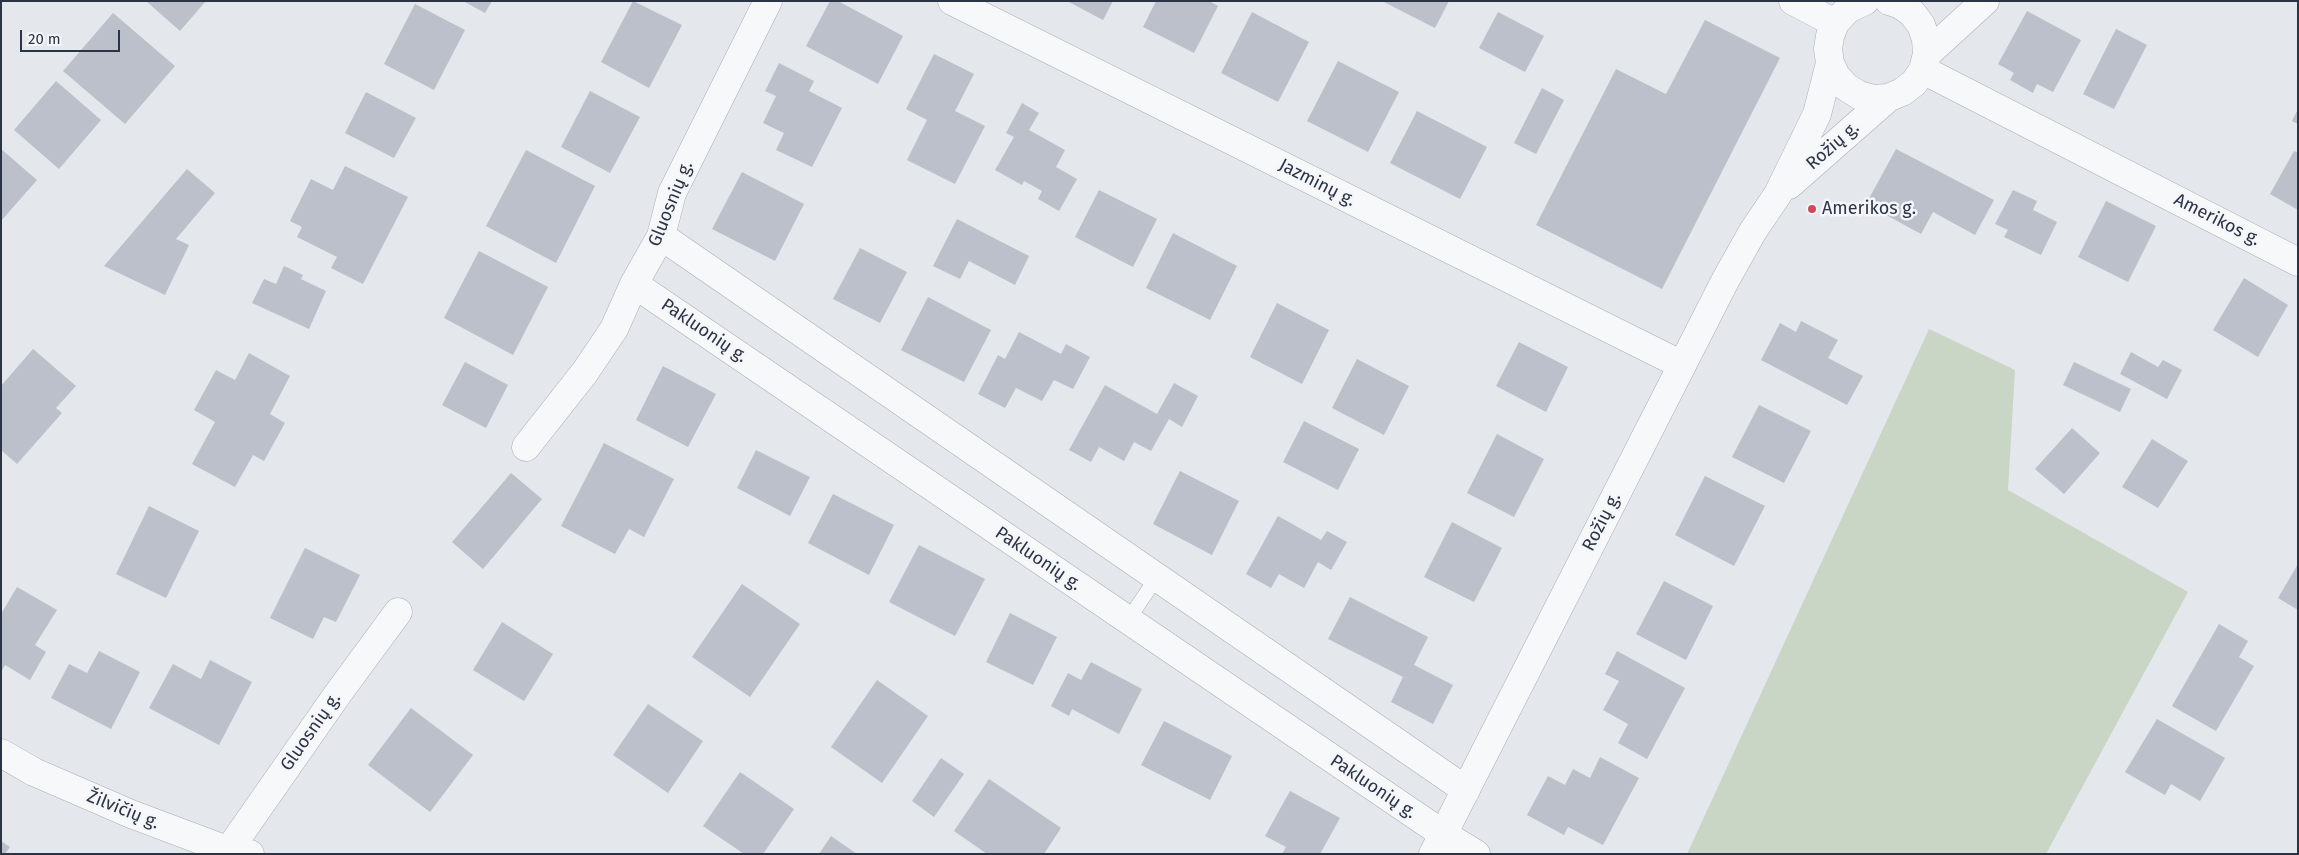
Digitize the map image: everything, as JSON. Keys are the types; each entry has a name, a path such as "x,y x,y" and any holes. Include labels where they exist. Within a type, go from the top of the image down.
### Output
{"street":[{"name":"Gluosnių g.","path":"526,447 585,372 614,329 634,284 661,236 672,194 768,1"},
{"name":"Jazminų g.","path":"952,1 1682,365"},
{"path":"1793,1 1835,23 1848,9 1865,1"},
{"path":"1889,1 1899,4 1912,13 1921,25 1926,39 1925,62"},
{"path":"1925,62 1985,1"},
{"name":"Rožių g.","path":"1438,844 1682,365 1753,231 1778,194 1817,114 1830,63 1828,49 1835,23"},
{"name":"Rožių g.","path":"1778,194 1888,98 1902,92 1914,82 1925,62"},
{"name":"Amerikos g.","path":"1925,62 2298,262"},
{"path":"1830,63 1836,76 1846,87 1858,95 1888,98"},
{"path":"661,236 1466,790"},
{"name":"Pakluonių g.","path":"634,284 1128,620 1438,844 1476,854"},
{"name":"Gluosnių g.","path":"234,853 398,612"},
{"name":"Žilvičių g.","path":"1,753 34,772 132,814 234,853"}],"lane":[{"path":"1128,620 1157,577"}],"green space":[{"path":"1929,329 2015,370 2008,490 2188,592 2046,854 1687,854"}],"building":[{"path":"146,1 206,1 180,31"},
{"path":"463,1 492,1 485,13"},
{"path":"633,1 682,25 649,88 601,62"},
{"path":"830,1 838,1 903,36 878,84 806,46"},
{"path":"1067,1 1113,1 1103,20"},
{"path":"1156,1 1209,1 1218,6 1194,53 1143,27"},
{"path":"1382,1 1449,1 1435,28"},
{"path":"415,4 465,30 434,90 384,64"},
{"path":"2027,11 2081,40 2053,92 2037,84 2033,93 2010,80 2014,73 1998,64"},
{"path":"1252,12 1309,42 1278,102 1221,73"},
{"path":"1498,12 1544,36 1525,72 1479,48"},
{"path":"113,13 175,66 125,124 63,71"},
{"path":"1705,20 1780,58 1662,289 1536,225 1616,69 1666,94"},
{"path":"2116,29 2147,45 2114,109 2083,94"},
{"path":"934,54 974,74 955,111 985,126 955,184 907,160 927,120 906,109"},
{"path":"1338,61 1399,92 1368,152 1307,121"},
{"path":"779,63 814,81 809,91 842,108 812,167 776,150 784,133 763,123 776,96 765,91"},
{"path":"56,81 101,120 59,169 14,130"},
{"path":"1542,88 1564,100 1536,154 1514,143"},
{"path":"590,91 640,117 610,173 561,147"},
{"path":"366,92 416,118 394,158 345,133"},
{"path":"1022,103 1039,113 1029,130 1065,150 1056,167 1077,179 1059,211 1038,199 1042,191 1024,181 1022,185 995,170 1014,137 1006,133"},
{"path":"2298,109 2298,124 2292,121"},
{"path":"1417,111 1487,147 1460,199 1390,163"},
{"path":"1,149 37,180 1,221"},
{"path":"1896,149 1994,200 1975,235 1933,212 1921,234 1866,204"},
{"path":"526,150 595,186 556,263 486,226"},
{"path":"2294,151 2298,153 2298,210 2270,194"},
{"path":"345,166 408,197 363,284 331,268 337,257 297,237 302,227 290,221 311,179 333,190"},
{"path":"187,169 215,193 176,239 189,245 165,295 104,266"},
{"path":"742,172 804,204 775,261 712,229"},
{"path":"1099,190 1157,219 1133,267 1075,237"},
{"path":"2013,190 2037,201 2033,210 2057,222 2041,255 2004,237 2008,230 1995,224"},
{"path":"2106,201 2156,226 2128,282 2078,257"},
{"path":"957,219 1029,256 1015,285 969,261 960,279 933,266"},
{"path":"1173,233 1237,266 1210,320 1146,288"},
{"path":"860,248 907,272 880,323 833,299"},
{"path":"479,251 548,287 513,355 444,318"},
{"path":"284,266 303,275 301,279 326,291 309,329 252,303 264,279 276,284"},
{"path":"2244,278 2288,305 2258,357 2213,330"},
{"path":"928,297 991,330 964,382 901,350"},
{"path":"1277,303 1329,330 1302,384 1250,357"},
{"path":"1801,321 1838,340 1828,358 1863,376 1847,405 1761,360 1780,323 1796,332"},
{"path":"1019,332 1061,354 1066,344 1090,357 1073,389 1054,380 1042,401 1016,388 1005,408 978,394 998,355 1005,359"},
{"path":"1519,342 1568,367 1546,412 1496,386"},
{"path":"33,349 76,386 56,408 62,413 17,464 1,450 1,386"},
{"path":"2131,352 2158,367 2163,360 2182,370 2167,399 2120,374"},
{"path":"249,353 290,376 270,414 285,423 264,461 253,455 235,487 192,464 215,422 194,410 216,370 235,380"},
{"path":"1357,359 1409,386 1384,435 1332,408"},
{"path":"465,362 508,385 486,428 442,405"},
{"path":"2074,362 2131,389 2120,412 2063,385"},
{"path":"663,366 716,394 688,447 636,420"},
{"path":"1174,383 1198,396 1182,427 1169,419 1151,451 1134,442 1124,461 1099,447 1091,462 1069,450 1105,385 1157,414"},
{"path":"1759,405 1811,431 1784,483 1732,457"},
{"path":"1304,421 1359,449 1338,490 1283,462"},
{"path":"2072,428 2100,453 2064,494 2035,469"},
{"path":"1497,434 1544,459 1514,517 1467,493"},
{"path":"2152,439 2188,461 2158,508 2122,487"},
{"path":"604,443 674,479 644,537 629,529 615,554 561,526"},
{"path":"756,450 810,477 790,516 737,488"},
{"path":"1180,471 1239,501 1212,555 1153,524"},
{"path":"511,473 542,499 483,569 452,542"},
{"path":"1705,476 1765,506 1734,566 1675,535"},
{"path":"833,494 894,525 869,575 808,543"},
{"path":"149,506 199,531 166,598 116,574"},
{"path":"1278,516 1321,540 1327,531 1347,542 1331,570 1318,562 1304,588 1279,574 1271,588 1246,574"},
{"path":"1452,522 1502,548 1474,602 1424,577"},
{"path":"919,545 985,579 955,636 889,602"},
{"path":"305,548 360,575 336,622 324,617 313,639 270,618"},
{"path":"2298,564 2298,610 2278,598"},
{"path":"1664,581 1713,606 1686,660 1636,634"},
{"path":"742,584 800,624 750,697 692,657"},
{"path":"17,587 57,610 35,645 46,652 30,680 5,665 1,672 1,614"},
{"path":"1350,597 1428,637 1414,665 1453,685 1433,724 1391,702 1403,677 1328,639"},
{"path":"1010,613 1057,637 1033,685 986,662"},
{"path":"502,622 553,654 524,701 473,670"},
{"path":"2219,624 2248,641 2239,657 2254,666 2216,731 2172,706"},
{"path":"99,651 140,672 111,729 51,698 69,664 87,673"},
{"path":"1617,651 1685,688 1647,759 1618,743 1628,724 1603,710 1619,681 1605,674"},
{"path":"210,660 252,682 219,745 149,708 173,664 201,679"},
{"path":"1091,662 1142,689 1119,734 1072,709 1069,716 1051,706 1068,673 1081,680"},
{"path":"877,680 928,716 882,783 831,747"},
{"path":"648,704 703,741 668,793 613,755"},
{"path":"411,708 473,755 430,812 368,765"},
{"path":"2157,719 2225,758 2200,801 2171,784 2165,795 2125,772"},
{"path":"1164,721 1232,756 1210,800 1141,765"},
{"path":"1600,757 1639,778 1603,845 1568,827 1564,835 1527,815 1548,776 1565,785 1573,769 1590,778"},
{"path":"941,758 964,774 934,817 912,801"},
{"path":"740,772 794,809 763,854 744,854 703,826"},
{"path":"989,779 1061,828 1044,854 987,854 954,831"},
{"path":"1290,791 1340,818 1320,854 1282,854 1286,847 1265,836"},
{"path":"831,836 857,854 819,854"},
{"path":"1,841 10,847 5,854 1,854"}],"place":[{"name":"Amerikos g.","path":"1812,209"}]}
